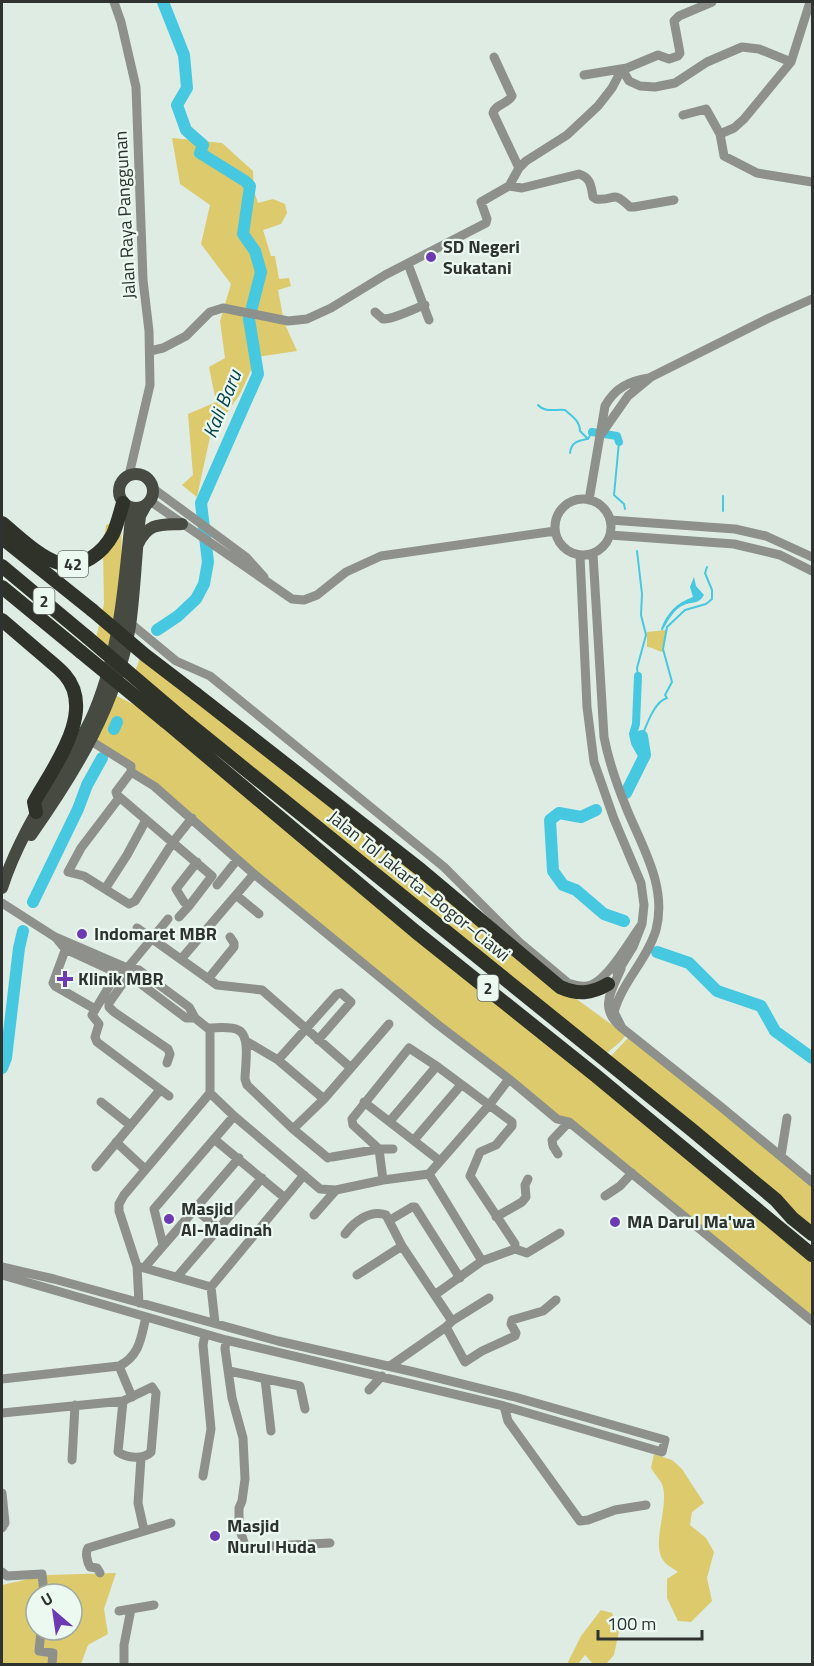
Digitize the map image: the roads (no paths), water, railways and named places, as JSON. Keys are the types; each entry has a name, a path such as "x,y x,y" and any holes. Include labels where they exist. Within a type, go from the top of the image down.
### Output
{"highway":[{"name":"42","path":"2,523 48,558 60,564 75,564 87,560 101,550 128,506"},
{"name":"42","path":"2,538 145,655 421,870 560,987 584,993 595,992 608,984"},
{"name":"Jalan Tol Jakarta–Bogor–Ciawi","path":"2,566 188,723 692,1130 813,1234"},
{"name":"Jalan Tol Jakarta–Bogor–Ciawi","path":"2,587 416,932 586,1067 813,1255"},
{"path":"2,620 66,675 75,695 73,729 34,802 40,814"}],"main road":[{"path":"40,814 94,742 135,627 136,549 140,516 150,498 151,482 143,475 129,475 121,483 120,499 128,506 140,508 150,498"},
{"path":"4,877 96,710 116,641 128,506"},
{"path":"136,549 143,536 153,526 186,521"}],"street":[{"name":"Jalan Raya Panggunan","path":"114,2 136,87 143,280 150,351 150,385 129,475"},
{"path":"584,75 622,69 658,55 669,59 678,56 680,53 674,21 679,16 708,2"},
{"path":"720,134 734,128 744,120 791,62 810,2"},
{"path":"622,69 629,81 640,86 655,87 675,83 706,62 742,47 750,46 791,62"},
{"path":"494,57 512,96 492,113 519,168"},
{"path":"150,351 163,348 186,336 205,317 223,308 288,321 307,319 327,310 385,274 486,224 487,219 481,202 509,186 519,168 567,135 598,106 612,88 622,69"},
{"path":"683,115 706,109 720,134 724,156 749,171 813,182"},
{"path":"509,186 522,188 579,174 590,180 593,197 596,199 616,196 622,198 630,207 674,200"},
{"path":"408,264 429,320"},
{"path":"602,433 628,396 651,377 769,318 813,299"},
{"path":"375,312 383,319 391,319 403,312 425,305"},
{"path":"590,500 605,406 610,397 621,387 634,380 651,377"},
{"path":"610,397 620,407"},
{"path":"150,498 186,521 224,539 246,557 276,590"},
{"path":"590,500 603,507 610,520 610,536 601,549 593,554 580,556 562,547 555,531 557,515 561,509 574,501 590,500"},
{"path":"610,520 735,529 766,536 813,556"},
{"path":"186,521 225,554 276,590 292,599 304,600 318,595 346,572 381,556 555,531"},
{"path":"610,536 734,544 780,555 813,571"},
{"path":"593,554 604,738 611,769 653,870 659,901 656,929 648,951 617,1000 614,1012 622,1028"},
{"path":"580,556 587,707 591,743 598,777 641,883 645,905 642,924 633,947 609,995 608,1008 611,1019 813,1182"},
{"path":"135,627 176,661 210,676 444,867 519,942 568,983 587,986 602,979 642,924"},
{"path":"94,742 154,786 237,860 437,1024 557,1119 569,1122 813,1321"},
{"path":"131,769 116,792 120,798 197,862 212,878 179,917"},
{"path":"120,798 81,848 69,872 84,876 129,904 133,903 173,842 192,818"},
{"path":"105,889 146,820"},
{"path":"628,849 642,843"},
{"path":"217,885 237,860"},
{"path":"189,906 176,889 197,862"},
{"path":"182,958 254,874"},
{"path":"236,895 259,914"},
{"path":"3,903 67,945 124,973 139,970 189,1007 195,1018 209,1028 239,1030 246,1041 246,1083 293,1129 330,1158 380,1149 393,1149"},
{"path":"168,920 92,1014 99,1024 95,1037 97,1042 169,1096"},
{"path":"137,928 217,985 262,990 351,1068"},
{"path":"208,979 234,947 230,937"},
{"path":"67,945 54,983 55,986 95,1009"},
{"path":"608,984 621,969"},
{"path":"124,973 109,1007 168,1048 170,1054 167,1063"},
{"path":"278,1060 337,994 341,993 351,1000 350,1004 318,1040"},
{"path":"293,1129 324,1099 389,1024"},
{"path":"139,1303 141,1267 119,1206 122,1197 210,1093 211,1035 209,1028"},
{"path":"246,1041 278,1060 324,1099"},
{"path":"383,1180 380,1149 351,1122 364,1102 409,1048 490,1104 510,1119 513,1124 496,1145 480,1152 470,1176 515,1244 515,1249"},
{"path":"390,1120 438,1067"},
{"path":"210,1093 317,1188 336,1190 383,1180 429,1174 509,1079"},
{"path":"414,1140 461,1085"},
{"path":"96,1167 160,1090"},
{"path":"101,1102 130,1125"},
{"path":"364,1102 440,1161"},
{"path":"163,1245 154,1209 234,1116"},
{"path":"781,1156 787,1118"},
{"path":"558,1154 552,1140 569,1122"},
{"path":"214,1140 239,1158 285,1198"},
{"path":"116,1142 145,1169"},
{"path":"141,1267 239,1158"},
{"path":"605,1196 626,1181 632,1173"},
{"path":"429,1174 482,1261"},
{"path":"215,1323 211,1287 304,1175"},
{"path":"177,1277 262,1179"},
{"path":"496,1217 522,1202 526,1197 525,1185 528,1179"},
{"path":"314,1215 336,1190"},
{"path":"390,1220 416,1207 460,1278"},
{"path":"195,1209 218,1228"},
{"path":"345,1234 354,1223 362,1218 382,1213 390,1220 402,1246 436,1294 465,1362 482,1351 515,1336 516,1333 511,1324 513,1320 543,1311 556,1300"},
{"path":"436,1294 482,1261 515,1249 527,1252 561,1233"},
{"path":"357,1275 402,1246"},
{"path":"2,1267 53,1284 146,1317 226,1340 504,1406 662,1452 665,1440 515,1397 278,1341 139,1303 53,1284 2,1275"},
{"path":"141,1267 211,1287"},
{"path":"390,1366 489,1298"},
{"path":"2,1379 119,1366 135,1354 146,1317"},
{"path":"204,1476 211,1429 203,1345 205,1334"},
{"path":"226,1340 225,1349 232,1398 243,1438 245,1479 239,1508 239,1526 245,1546 251,1549 330,1543"},
{"path":"275,1352 278,1341"},
{"path":"2,1413 127,1399 150,1387 154,1388 156,1392 151,1452 141,1458 121,1455 118,1452 127,1399 119,1366"},
{"path":"228,1371 300,1386 306,1409"},
{"path":"369,1390 382,1376"},
{"path":"265,1379 271,1431"},
{"path":"72,1460 75,1405"},
{"path":"504,1406 508,1420 580,1521 615,1510 646,1505"},
{"path":"141,1458 138,1503 144,1530"},
{"path":"2,1493 2,1521"},
{"path":"100,1573 97,1568 90,1567 88,1564 87,1548 171,1523"},
{"path":"2,1572 7,1576 42,1574 43,1582"},
{"path":"119,1611 154,1605"},
{"path":"124,1665 124,1645 131,1609"},
{"path":"40,1642 39,1651 53,1653 52,1665"}],"water":[{"path":"694,577 696,586 704,595 697,602 677,609 662,631 663,623 669,613 682,602 693,597 690,587"}],"waterway":[{"name":"Kali Baru","path":"157,630 178,616 196,599 204,584 208,562 201,503 258,374 249,319 261,272 255,251 243,234 250,186 200,153 203,145 186,130 177,105 187,88 184,55 163,2"},
{"path":"538,405 547,410 565,410 579,424 580,431 588,439 592,432"},
{"path":"592,432 617,436 619,442"},
{"path":"570,453 573,444 587,439"},
{"path":"619,442 614,495 624,504 625,509"},
{"path":"723,496 723,511"},
{"path":"637,551 642,594 641,615 646,635 637,668 638,676"},
{"path":"642,736 658,704 667,698 665,695 672,682 663,649 667,627 685,610 706,604 712,599 712,590 705,573 707,567"},
{"path":"638,676 636,724 633,734 644,759"},
{"name":"Kali Baru","path":"114,729 117,722"},
{"path":"626,793 645,755 642,736"},
{"name":"Kali Baru","path":"33,902 78,809 87,785 102,758"},
{"path":"596,810 581,817 559,813 550,820 553,871 563,885 576,890 604,914 624,921"},
{"name":"Kali Baru","path":"2,1068 6,1058 23,931"},
{"path":"657,952 689,963 717,991 761,1006 775,1031 812,1058"}],"place":[{"name":"SD Negeri Sukatani","path":"431,257"},
{"name":"Indomaret MBR","path":"82,934"},
{"name":"Klinik MBR","path":"65,979"},
{"name":"Masjid Al-Madinah","path":"169,1219"},
{"name":"MA Darul Ma'wa","path":"615,1222"},
{"name":"Masjid Nurul Huda","path":"215,1536"}]}
